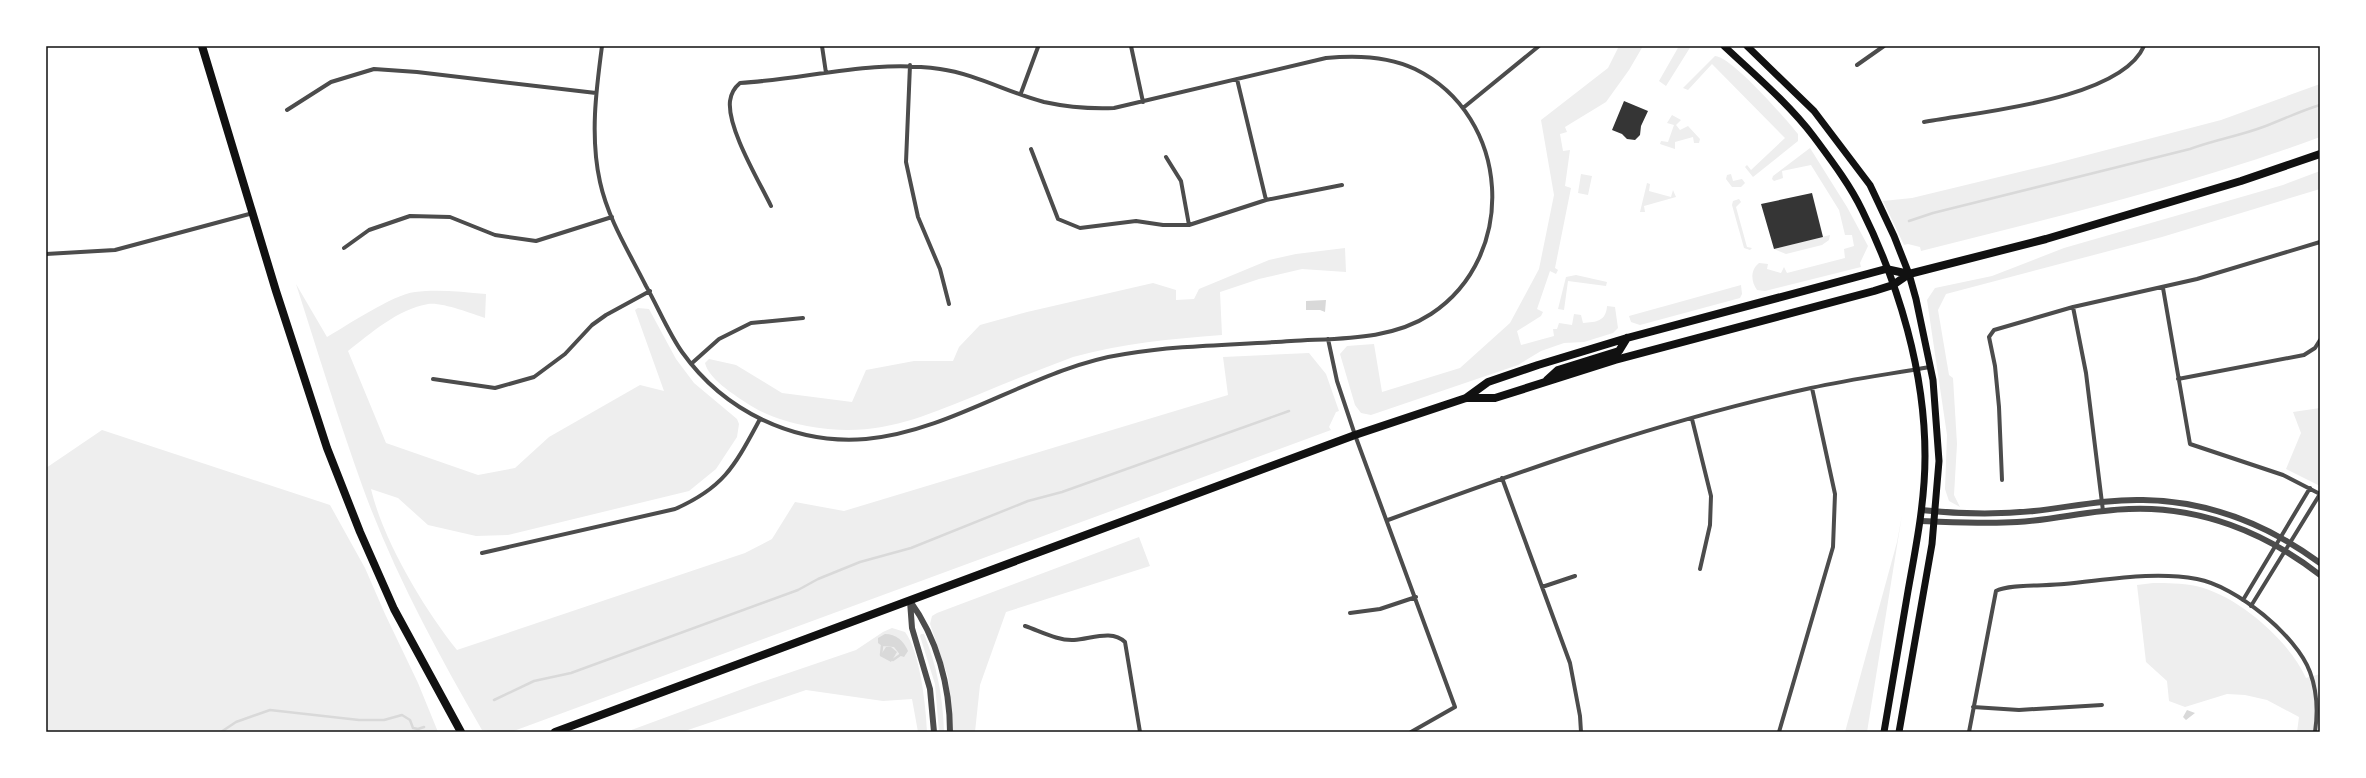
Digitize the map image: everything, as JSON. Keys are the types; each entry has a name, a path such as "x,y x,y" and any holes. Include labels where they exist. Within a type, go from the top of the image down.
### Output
{"main road":[{"path":"202,46 311,399 360,532 394,608 461,732"},
{"path":"1724,46 1786,106 1813,136 1862,208 1893,285 1915,370 1921,398 1925,455 1921,510 1884,732"},
{"path":"1748,46 1814,110 1849,154 1880,204 1909,274 1930,367 1938,432 1939,461 1935,511 1899,732"},
{"path":"1466,398 1495,398 1615,360 1893,285 1909,274 2046,239 2234,183 2320,154"},
{"path":"555,732 1355,435 1466,398 1488,382 1627,338 1886,269 1909,274"},
{"path":"1543,382 1558,370 1619,351 1627,338"}],"street":[{"path":"602,46 596,94 594,127 600,184 612,217 679,348 691,364 725,396 760,419 790,431 824,438 866,439 896,434 925,426 1073,367 1112,355 1157,349 1376,336 1412,324 1446,302 1461,288 1474,269 1490,228 1493,207 1493,184 1489,160 1480,135 1463,108 1435,81 1414,68 1388,60 1362,56 1326,58 1114,108 1089,108 1043,101 972,76 941,69 910,65 879,66 740,83 733,90 730,101 731,114 739,140 771,206"},
{"path":"822,46 826,73"},
{"path":"1131,46 1143,102"},
{"path":"1463,108 1539,46"},
{"path":"1857,65 1884,46"},
{"path":"1924,122 2067,96 2110,80 2141,54 2144,46"},
{"path":"1021,93 1038,47"},
{"path":"910,65 906,162 918,217 940,269 949,304"},
{"path":"287,110 331,82 374,70 417,72 596,94"},
{"path":"1237,79 1266,200"},
{"path":"1031,149 1058,219 1080,228 1136,221 1164,225 1189,225 1266,200 1342,185"},
{"path":"1166,157 1181,181 1189,225"},
{"path":"46,254 115,250 253,213"},
{"path":"344,248 369,230 410,216 450,217 495,235 536,241 612,217"},
{"path":"2002,480 1999,407 1995,366 1989,337 1994,330 2073,307 2162,288 2320,242"},
{"path":"2162,288 2190,444 2283,475 2320,494 2284,550 2251,606"},
{"path":"433,379 495,388 534,377 565,354 592,324 650,291"},
{"path":"2073,307 2086,373 2103,511"},
{"path":"691,364 719,339 751,323 803,318"},
{"path":"1328,339 1337,381 1355,435 1388,520 1455,707 1411,732"},
{"path":"2178,379 2304,355 2315,348 2320,340"},
{"path":"1388,520 1502,478 1692,419 1812,388 1930,367"},
{"path":"1779,732 1833,547 1835,494 1812,388"},
{"path":"482,553 674,509 697,499 727,476 740,456 760,419"},
{"path":"1692,419 1711,496 1710,525 1700,569"},
{"path":"1502,478 1570,663 1580,716 1581,732"},
{"path":"2243,600 2310,488"},
{"path":"1921,510 1998,513 2142,500 2199,506 2252,522 2290,542 2320,563"},
{"path":"1920,521 2018,522 2103,511 2151,509 2205,517 2236,526 2276,545 2320,575"},
{"path":"1542,587 1575,576"},
{"path":"1969,732 1994,595 2001,588 2170,576 2198,579 2221,588 2243,600 2294,644 2303,657 2315,689 2317,708 2315,732"},
{"path":"1350,613 1380,609 1416,597"},
{"path":"910,601 912,628 930,689 934,732"},
{"path":"910,601 926,622 940,664 946,687 950,732"},
{"path":"1025,626 1072,640 1111,635 1120,636 1125,642 1140,732"},
{"path":"1973,707 2019,710 2102,705"}],"shaded area":[{"path":"1619,46 1643,46 1629,70 1606,102 1565,127 1567,132 1560,134 1563,151 1570,150 1565,186 1571,188 1555,268 1558,270 1556,274 1550,271 1537,309 1543,312 1541,316 1517,331 1521,345 1554,336 1553,329 1557,329 1559,323 1572,325 1574,314 1581,315 1583,323 1593,322 1603,318 1607,306 1615,307 1618,328 1613,333 1584,342 1564,343 1541,351 1518,365 1371,415 1361,413 1355,405 1340,354 1347,346 1374,344 1382,392 1460,368 1510,323 1539,269 1554,195 1541,120 1608,68"},
{"path":"1679,46 1691,46 1666,86 1659,81"},
{"path":"1715,56 1723,59 1733,66 1758,89 1798,134 1798,141 1753,177 1745,167 1747,165 1751,170 1785,138 1712,64 1688,90 1683,88"},
{"path":"2320,84 2320,137 2172,185 2022,226 1921,251 1920,247 1908,244 1904,245 1883,201 1912,198 2049,165 2221,120"},
{"path":"1672,115 1681,120 1676,125 1680,130 1688,126 1700,139 1699,143 1694,143 1693,137 1675,142 1675,149 1660,144 1661,141 1668,142 1674,125 1667,123"},
{"path":"1810,148 1847,207 1868,246 1860,263 1861,267 1765,291 1757,290 1752,276 1754,269 1759,263 1768,264 1767,269 1781,273 1784,267 1787,273 1845,258 1844,249 1854,246 1852,235 1845,235 1839,210 1811,165 1782,171 1783,178 1774,181 1772,179 1773,176"},
{"path":"2320,171 2320,189 2162,237 1946,294 1938,310 1949,375 1953,378 1957,444 1954,495 1960,507 1949,501 1945,489 1947,435 1927,300 1935,288 1992,276 2064,248 2283,185"},
{"path":"1581,174 1592,176 1588,195 1578,193"},
{"path":"1731,174 1733,181 1742,179 1745,183 1741,187 1732,187 1726,179 1727,175"},
{"path":"1647,183 1650,184 1649,191 1671,197 1673,190 1676,197 1644,206 1645,212 1640,212"},
{"path":"1739,199 1741,202 1736,207 1747,247 1752,248 1750,250 1744,248 1732,205 1733,201"},
{"path":"1830,235 1829,240 1822,245 1786,254 1774,249"},
{"path":"1345,248 1346,272 1302,269 1259,279 1220,292 1222,335 1129,345 1073,357 938,411 897,424 876,428 855,430 832,429 807,426 775,417 752,407 728,390 711,375 705,363 709,359 736,365 782,393 852,402 866,370 914,361 953,361 959,347 980,325 1027,312 1153,283 1176,290 1176,300 1194,299 1199,289 1269,260 1296,254"},
{"path":"1576,275 1607,282 1606,286 1568,281 1564,310 1558,309 1566,277"},
{"path":"296,284 327,337 383,304 405,294 415,292 450,291 486,294 485,318 448,306 428,304 396,316 348,351 386,443 478,475 515,468 549,437 640,385 664,391 635,310 638,308 649,309 676,359 694,383 737,419 739,424 737,437 716,469 689,491 508,535 476,536 428,525 398,498 371,489 385,530 406,573 431,615 457,650 745,553 772,539 795,502 844,511 1228,395 1223,357 1309,353 1326,374 1339,411 1336,412 1329,427 1331,430 511,732 482,730 417,612 375,520 346,438"},
{"path":"1741,285 1742,294 1740,298 1640,325 1631,322 1629,316"},
{"path":"1326,300 1325,312 1320,310 1306,310 1306,301"},
{"path":"2320,408 2320,486 2286,469 2301,433 2293,412"},
{"path":"102,430 330,505 365,568 418,683 438,732 46,732 46,468"},
{"path":"1902,515 1867,732 1845,732 1897,542"},
{"path":"1139,537 1150,566 1006,612 980,685 975,732 953,732 948,677 930,624 932,616"},
{"path":"2153,583 2196,586 2212,591 2228,599 2260,621 2275,635 2298,664 2306,678 2320,674 2320,732 2297,732 2299,717 2267,700 2245,695 2227,694 2185,707 2169,701 2167,681 2146,662 2137,585"},
{"path":"892,628 905,632 915,652 924,694 927,732 918,732 912,699 883,701 806,690 682,732 626,732 756,684 856,650 883,632"},
{"path":"885,634 893,635 904,644 908,651 904,657 901,656 894,647 882,646 878,643 878,638"},
{"path":"921,634 924,634 929,646 936,670 941,694 944,732 939,732 935,684 920,636"},
{"path":"886,647 891,647 897,652 891,662 880,656"},
{"path":"2187,710 2195,713 2186,720 2183,717"}],"building":[{"path":"1624,101 1648,111 1641,126 1640,135 1635,140 1627,139 1622,134 1612,130"},
{"path":"1812,193 1823,237 1774,249 1761,204"}],"waterway":[{"path":"1909,221 1933,213 2190,149 2254,130 2320,105"},
{"path":"494,700 534,681 571,673 798,590 818,579 860,562 911,548 1028,501 1062,492 1289,411"},
{"path":"881,655 882,646"},
{"path":"893,660 900,655"},
{"path":"221,732 236,722 270,710 359,720 384,720 402,715 410,720 413,728 418,729 424,727"}]}
